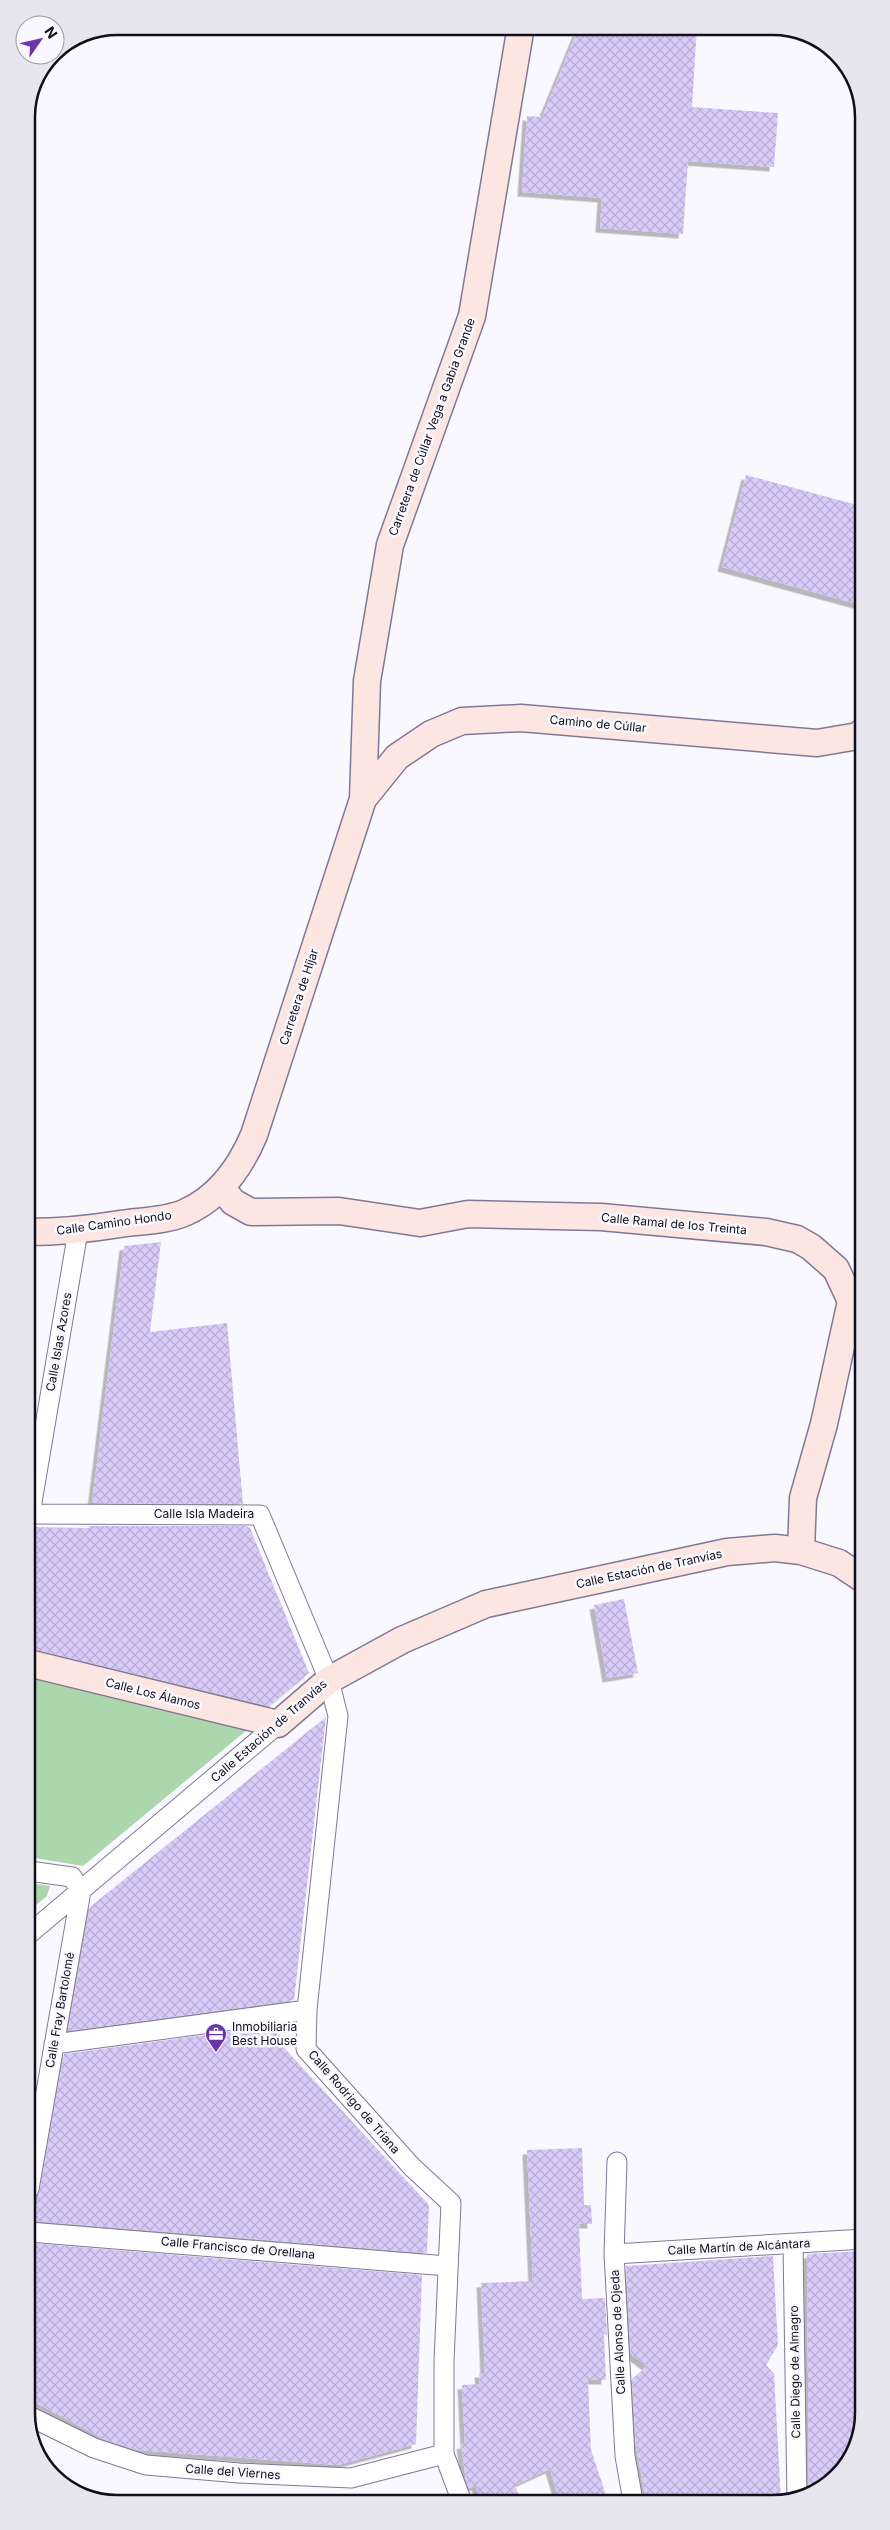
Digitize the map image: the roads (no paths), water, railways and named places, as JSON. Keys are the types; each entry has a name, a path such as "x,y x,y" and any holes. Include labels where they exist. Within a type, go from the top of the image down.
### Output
{"street":[{"name":"Carretera de Cúllar Vega a Gabia Grande","path":"363,799 367,681 390,545 472,316 519,35"},
{"name":"Camino de Cúllar","path":"363,799 397,757 430,734 462,721 521,718 817,743 855,737"},
{"name":"Carretera de Híjar","path":"221,1187 244,1158 254,1134 363,799"},
{"name":"Calle Camino Hondo","path":"35,1232 78,1231 183,1213 203,1203 221,1187"},
{"name":"Calle Ramal de los Treinta","path":"221,1187 233,1202 251,1212 339,1211 420,1223 468,1214 601,1217 766,1232 797,1239 811,1247 836,1269 851,1301 824,1424 803,1498 801,1551"},
{"name":"Calle Islas Azores","path":"35,1479 78,1231"},
{"name":"Calle Isla Madeira","path":"35,1514 260,1514 329,1680"},
{"name":"Calle Estación de Tranvías","path":"35,1929 329,1680 402,1640 486,1604 727,1552 775,1548 801,1551 851,1564"},
{"name":"Calle Los Álamos","path":"35,1665 278,1724"},
{"name":"Calle Rodrigo de Triana","path":"329,1680 338,1716 307,2010 306,2049 412,2167 451,2203 447,2266 444,2454 459,2495"},
{"path":"35,1872 72,1877 81,1891"},
{"name":"Calle Fray Bartolomé","path":"35,2154 81,1891"},
{"path":"54,2044 307,2010"},
{"name":"Calle Alonso de Ojeda","path":"617,2162 614,2254 625,2456 632,2495"},
{"name":"Calle Francisco de Orellana","path":"35,2232 447,2266"},
{"name":"Calle Martín de Alcántara","path":"614,2254 855,2240"},
{"name":"Calle Diego de Almagro","path":"793,2244 797,2491"},
{"name":"Calle del Viernes","path":"36,2419 94,2448 146,2465 239,2473 351,2478 444,2454"}],"place":[{"name":"Inmobiliaria Best House","path":"216,2053"}]}
